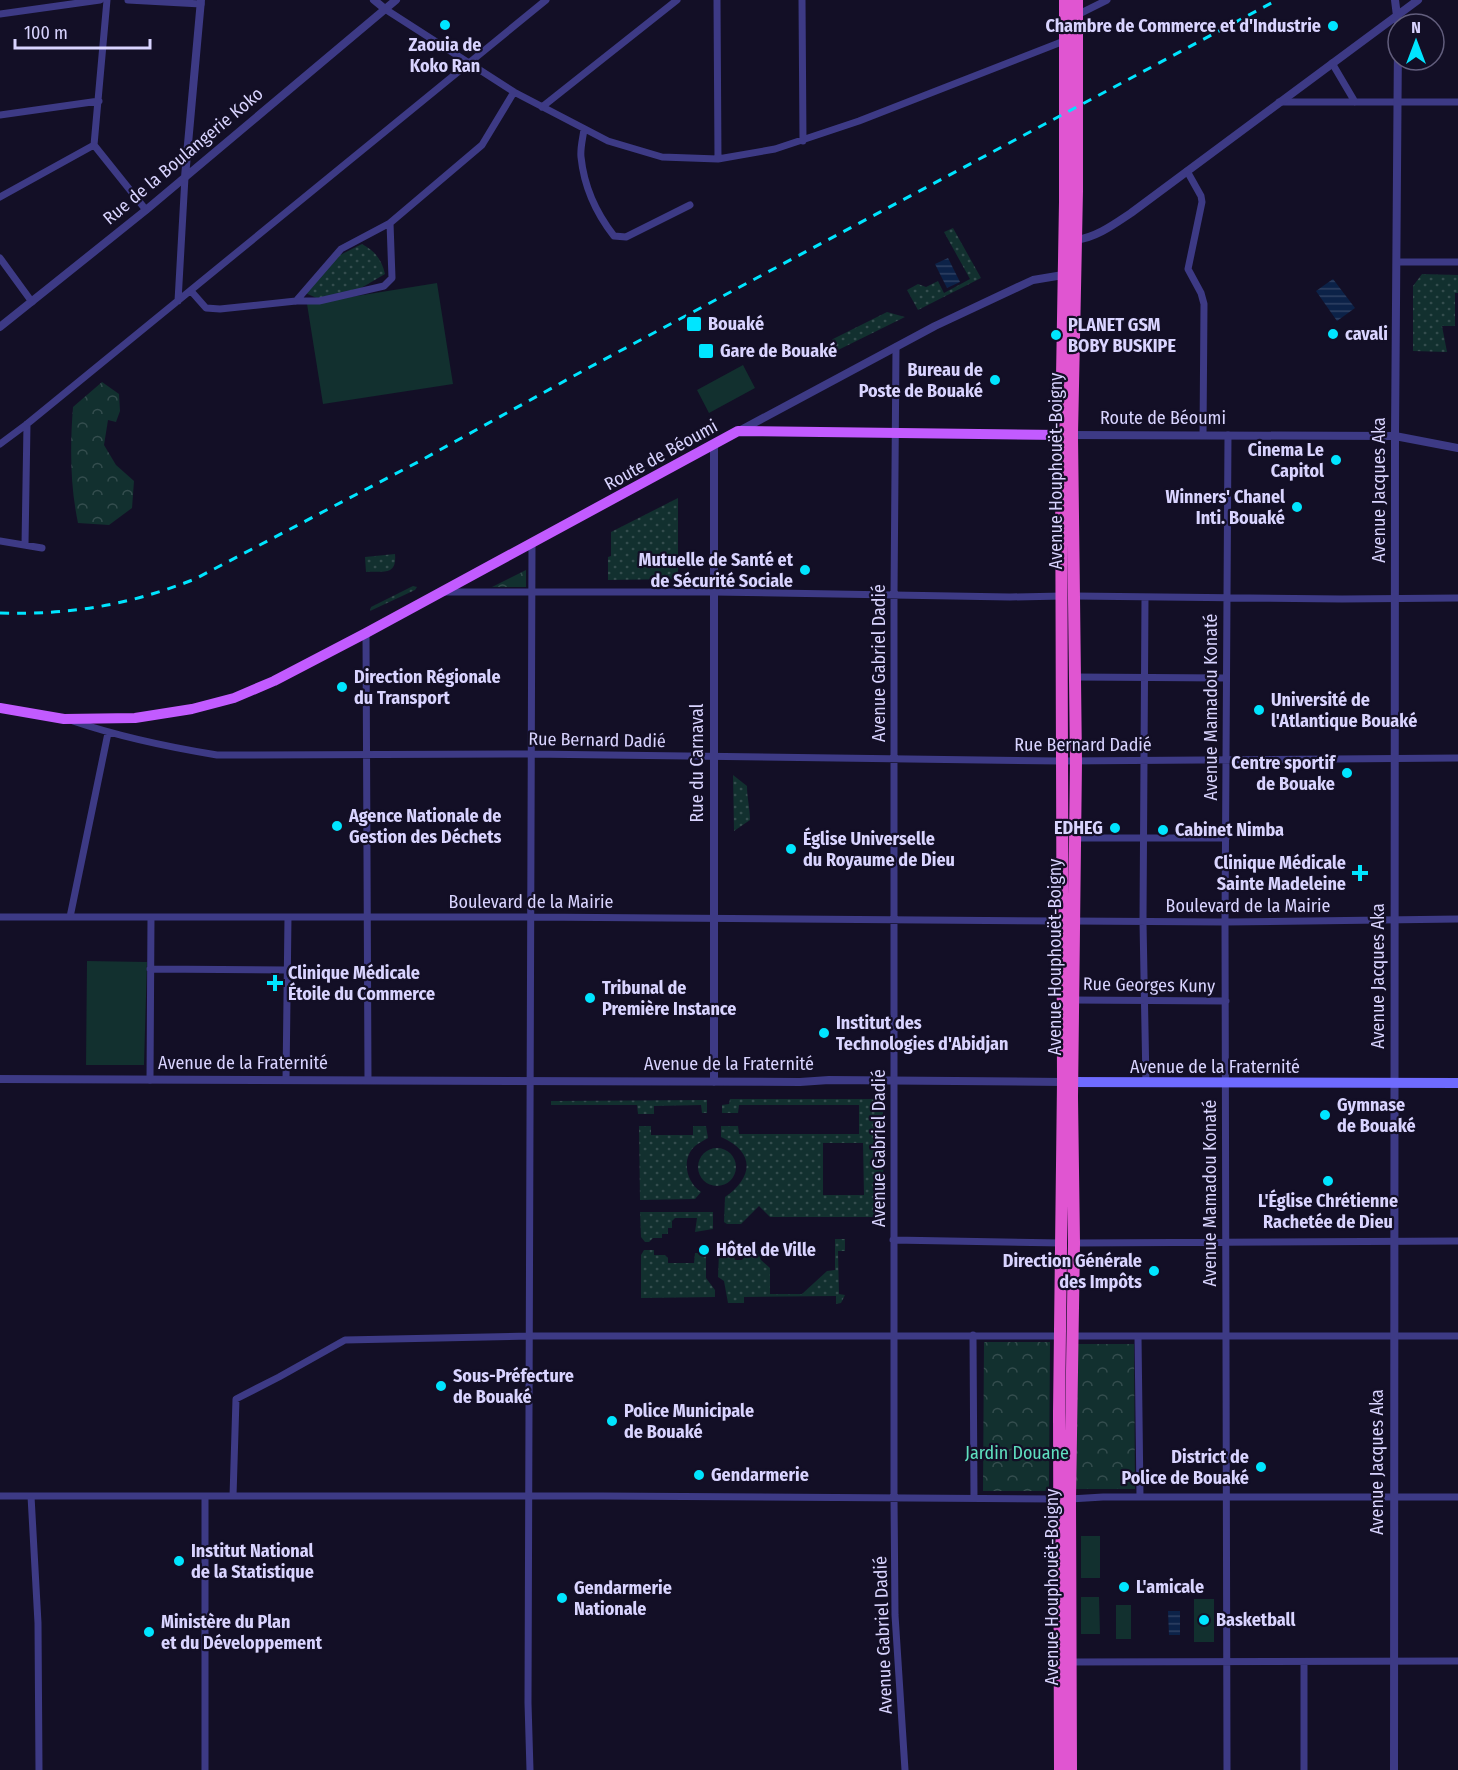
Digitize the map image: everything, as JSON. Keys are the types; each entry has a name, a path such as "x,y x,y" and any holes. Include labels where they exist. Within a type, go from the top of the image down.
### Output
{"highway":[{"name":"Avenue Houphouët-Boigny","path":"1060,1770 1068,1243 1067,921 1062,761 1069,596 1063,275 1065,0"},
{"name":"Avenue Houphouët-Boigny","path":"1067,435 1076,240 1077,0"},
{"name":"Avenue Houphouët-Boigny","path":"1067,1082 1072,1000 1067,921 1076,761 1075,677 1069,596"},
{"name":"Avenue Houphouët-Boigny","path":"1064,1499 1071,1770"}],"main road":[{"name":"Route de Béoumi","path":"0,708 64,718 135,718 192,709 234,698 274,681 366,633 738,431 1067,435"},
{"name":"Avenue de la Fraternité","path":"1067,1082 1458,1083"}],"street":[{"path":"0,14 100,0"},
{"path":"107,0 94,145 146,210"},
{"path":"128,0 201,2 185,177 178,301"},
{"path":"374,0 514,92 608,141 662,158 718,159 775,149 803,141 1064,41"},
{"path":"385,9 396,0"},
{"path":"0,444 546,0"},
{"path":"542,107 677,0"},
{"path":"717,0 718,159"},
{"path":"802,0 803,141"},
{"path":"1077,15 1107,0"},
{"path":"1405,12 1418,0"},
{"name":"Rue de la Boulangerie Koko","path":"0,327 146,210 385,9"},
{"path":"1076,240 1089,238 1131,213 1332,63 1386,27"},
{"path":"1332,63 1355,102"},
{"name":"Avenue Jacques Aka","path":"1394,1770 1394,759 1397,72"},
{"path":"296,301 341,249 390,223 483,145 514,92"},
{"path":"0,115 99,101"},
{"path":"1279,102 1458,102"},
{"path":"584,129 581,156 586,185 602,220 614,236 626,237 690,205"},
{"path":"0,198 94,145"},
{"path":"1187,171 1202,202 1188,269 1201,293 1204,304 1203,435"},
{"path":"191,291 206,308 220,309 296,301 319,301 384,285 392,278 390,223"},
{"path":"0,258 32,302"},
{"path":"1396,262 1458,262"},
{"path":"738,431 896,347 1033,280 1063,275"},
{"name":"Avenue Gabriel Dadié","path":"896,347 894,1497 895,1615 905,1770"},
{"path":"25,545 27,424"},
{"name":"Route de Béoumi","path":"1067,435 1395,436 1458,448"},
{"name":"Avenue Mamadou Konaté","path":"1227,1770 1225,922 1228,435"},
{"name":"Rue du Carnaval","path":"714,445 714,1082"},
{"path":"0,541 42,548"},
{"path":"530,1770 532,544"},
{"path":"441,592 1458,598"},
{"path":"1145,597 1143,922 1146,1083"},
{"path":"366,633 368,1080"},
{"path":"1075,677 1226,678"},
{"name":"Rue Bernard Dadié","path":"64,718 108,733 166,747 216,755 531,754 1062,761 1458,758"},
{"path":"70,917 108,733"},
{"path":"1073,838 1226,838"},
{"name":"Boulevard de la Mairie","path":"0,917 531,917 1143,922 1458,919"},
{"path":"150,1080 151,917"},
{"path":"286,1080 288,917"},
{"path":"150,969 287,970"},
{"name":"Rue Georges Kuny","path":"1072,1000 1226,1001"},
{"name":"Avenue de la Fraternité","path":"0,1080 1067,1082"},
{"path":"893,1240 1068,1243 1458,1242"},
{"path":"973,1335 974,1497"},
{"path":"233,1496 236,1399 345,1340 530,1336 1458,1336"},
{"path":"1138,1336 1140,1497"},
{"path":"31,1496 38,1623 39,1770"},
{"path":"205,1496 205,1770"},
{"path":"0,1497 529,1496 1064,1499 1458,1497"},
{"path":"1070,1662 1458,1661"},
{"path":"1304,1662 1304,1770"}],"green space":[{"path":"953,228 981,278 918,310 907,290 918,284 926,287 938,281 944,293 970,279 944,232"},
{"path":"362,244 377,256 385,274 356,291 319,299 303,292 336,257"},
{"path":"1422,274 1458,275 1458,293 1455,293 1455,326 1442,326 1447,352 1413,351 1413,286"},
{"path":"437,283 453,384 323,404 307,304"},
{"path":"887,312 905,317 834,352 830,344 833,339"},
{"path":"743,365 755,388 709,413 697,390"},
{"path":"102,382 119,394 120,411 116,422 108,420 104,445 116,465 134,481 132,508 109,525 78,523 71,465 73,407"},
{"path":"678,498 678,579 608,580 611,532"},
{"path":"395,554 394,566 388,571 366,572 365,557"},
{"path":"526,570 526,587 492,587"},
{"path":"413,586 417,587 415,590 370,611 371,607"},
{"path":"733,775 747,786 750,820 734,831"},
{"path":"87,961 147,962 144,1065 86,1065"},
{"path":"730,1099 883,1099 883,1125 876,1125 876,1146 883,1146 884,1217 770,1217 759,1206 741,1224 724,1222 725,1197 741,1182 747,1166 740,1150 721,1137 721,1126 738,1126 739,1134 859,1134 859,1105 739,1105 738,1113 722,1113 722,1105 729,1104","holes":["823,1143 863,1143 864,1195 823,1195"]},
{"path":"707,1100 707,1113 702,1113 701,1105 654,1106 654,1114 638,1114 637,1105 551,1105 551,1101"},
{"path":"639,1126 651,1126 651,1135 693,1135 693,1126 706,1126 708,1138 695,1146 688,1157 689,1176 701,1192 695,1199 640,1200"},
{"path":"717,1148 731,1153 736,1167 731,1181 717,1186 703,1181 698,1167 703,1153"},
{"path":"640,1212 713,1212 713,1229 695,1232 697,1218 675,1218 672,1221 672,1228 668,1228 668,1234 662,1234 662,1238 653,1238 645,1242 641,1237"},
{"path":"835,1239 845,1239 845,1251 838,1251 839,1294 845,1295 841,1303 836,1304 836,1296 744,1297 744,1303 728,1303 724,1281 718,1277 719,1253 733,1253 735,1260 742,1260 750,1250 757,1250 761,1260 770,1268 770,1294 802,1294 827,1271 835,1270"},
{"path":"644,1250 654,1250 654,1255 665,1255 668,1263 694,1263 695,1253 706,1253 706,1278 715,1290 715,1297 641,1298 641,1255"},
{"name":"Jardin Douane","path":"984,1342 1050,1342 1049,1491 983,1491"},
{"name":"Jardin Douane","path":"1069,1344 1134,1344 1135,1489 1069,1489"},
{"path":"1081,1536 1100,1536 1100,1578 1081,1578"},
{"path":"1081,1597 1099,1597 1100,1634 1081,1634"},
{"name":"Basketball","path":"1194,1599 1214,1599 1214,1642 1194,1642"},
{"path":"1116,1605 1131,1605 1131,1639 1116,1639"}],"water":[{"path":"948,258 960,282 947,288 935,264"},
{"path":"1333,279 1355,308 1337,321 1316,291"},
{"path":"1168,1611 1180,1611 1180,1635 1169,1635"}],"railway":[{"path":"0,613 75,610 123,602 195,579 418,462 590,367 1277,0"}],"place":[{"name":"Zaouia de Koko Ran","path":"445,25"},
{"name":"Chambre de Commerce et d'Industrie","path":"1333,26"},
{"name":"Bouaké","path":"694,324"},
{"name":"cavali","path":"1333,334"},
{"name":"PLANET GSM BOBY BUSKIPE","path":"1056,335"},
{"name":"Gare de Bouaké","path":"706,351"},
{"name":"Bureau de Poste de Bouaké","path":"995,380"},
{"name":"Cinema Le Capitol","path":"1336,460"},
{"name":"Winners' Chanel Inti. Bouaké","path":"1297,507"},
{"name":"Mutuelle de Santé et de Sécurité Sociale","path":"805,570"},
{"name":"Direction Régionale du Transport","path":"342,687"},
{"name":"Université de l'Atlantique Bouaké","path":"1259,710"},
{"name":"Centre sportif de Bouake","path":"1347,773"},
{"name":"Agence Nationale de Gestion des Déchets","path":"337,826"},
{"name":"EDHEG","path":"1115,828"},
{"name":"Cabinet Nimba","path":"1163,830"},
{"name":"Église Universelle du Royaume de Dieu","path":"791,849"},
{"name":"Clinique Médicale Sainte Madeleine","path":"1360,873"},
{"name":"Clinique Médicale Étoile du Commerce","path":"275,983"},
{"name":"Tribunal de Première Instance","path":"590,998"},
{"name":"Institut des Technologies d'Abidjan","path":"824,1033"},
{"name":"Gymnase de Bouaké","path":"1325,1115"},
{"name":"L'Église Chrétienne Rachetée de Dieu","path":"1328,1181"},
{"name":"Hôtel de Ville","path":"704,1250"},
{"name":"Direction Générale des Impôts","path":"1154,1271"},
{"name":"Sous-Préfecture de Bouaké","path":"441,1386"},
{"name":"Police Municipale de Bouaké","path":"612,1421"},
{"name":"District de Police de Bouaké","path":"1261,1467"},
{"name":"Gendarmerie","path":"699,1475"},
{"name":"Institut National de la Statistique","path":"179,1561"},
{"name":"L'amicale","path":"1124,1587"},
{"name":"Gendarmerie Nationale","path":"562,1598"},
{"name":"Basketball","path":"1204,1620"},
{"name":"Ministère du Plan et du Développement","path":"149,1632"}]}
